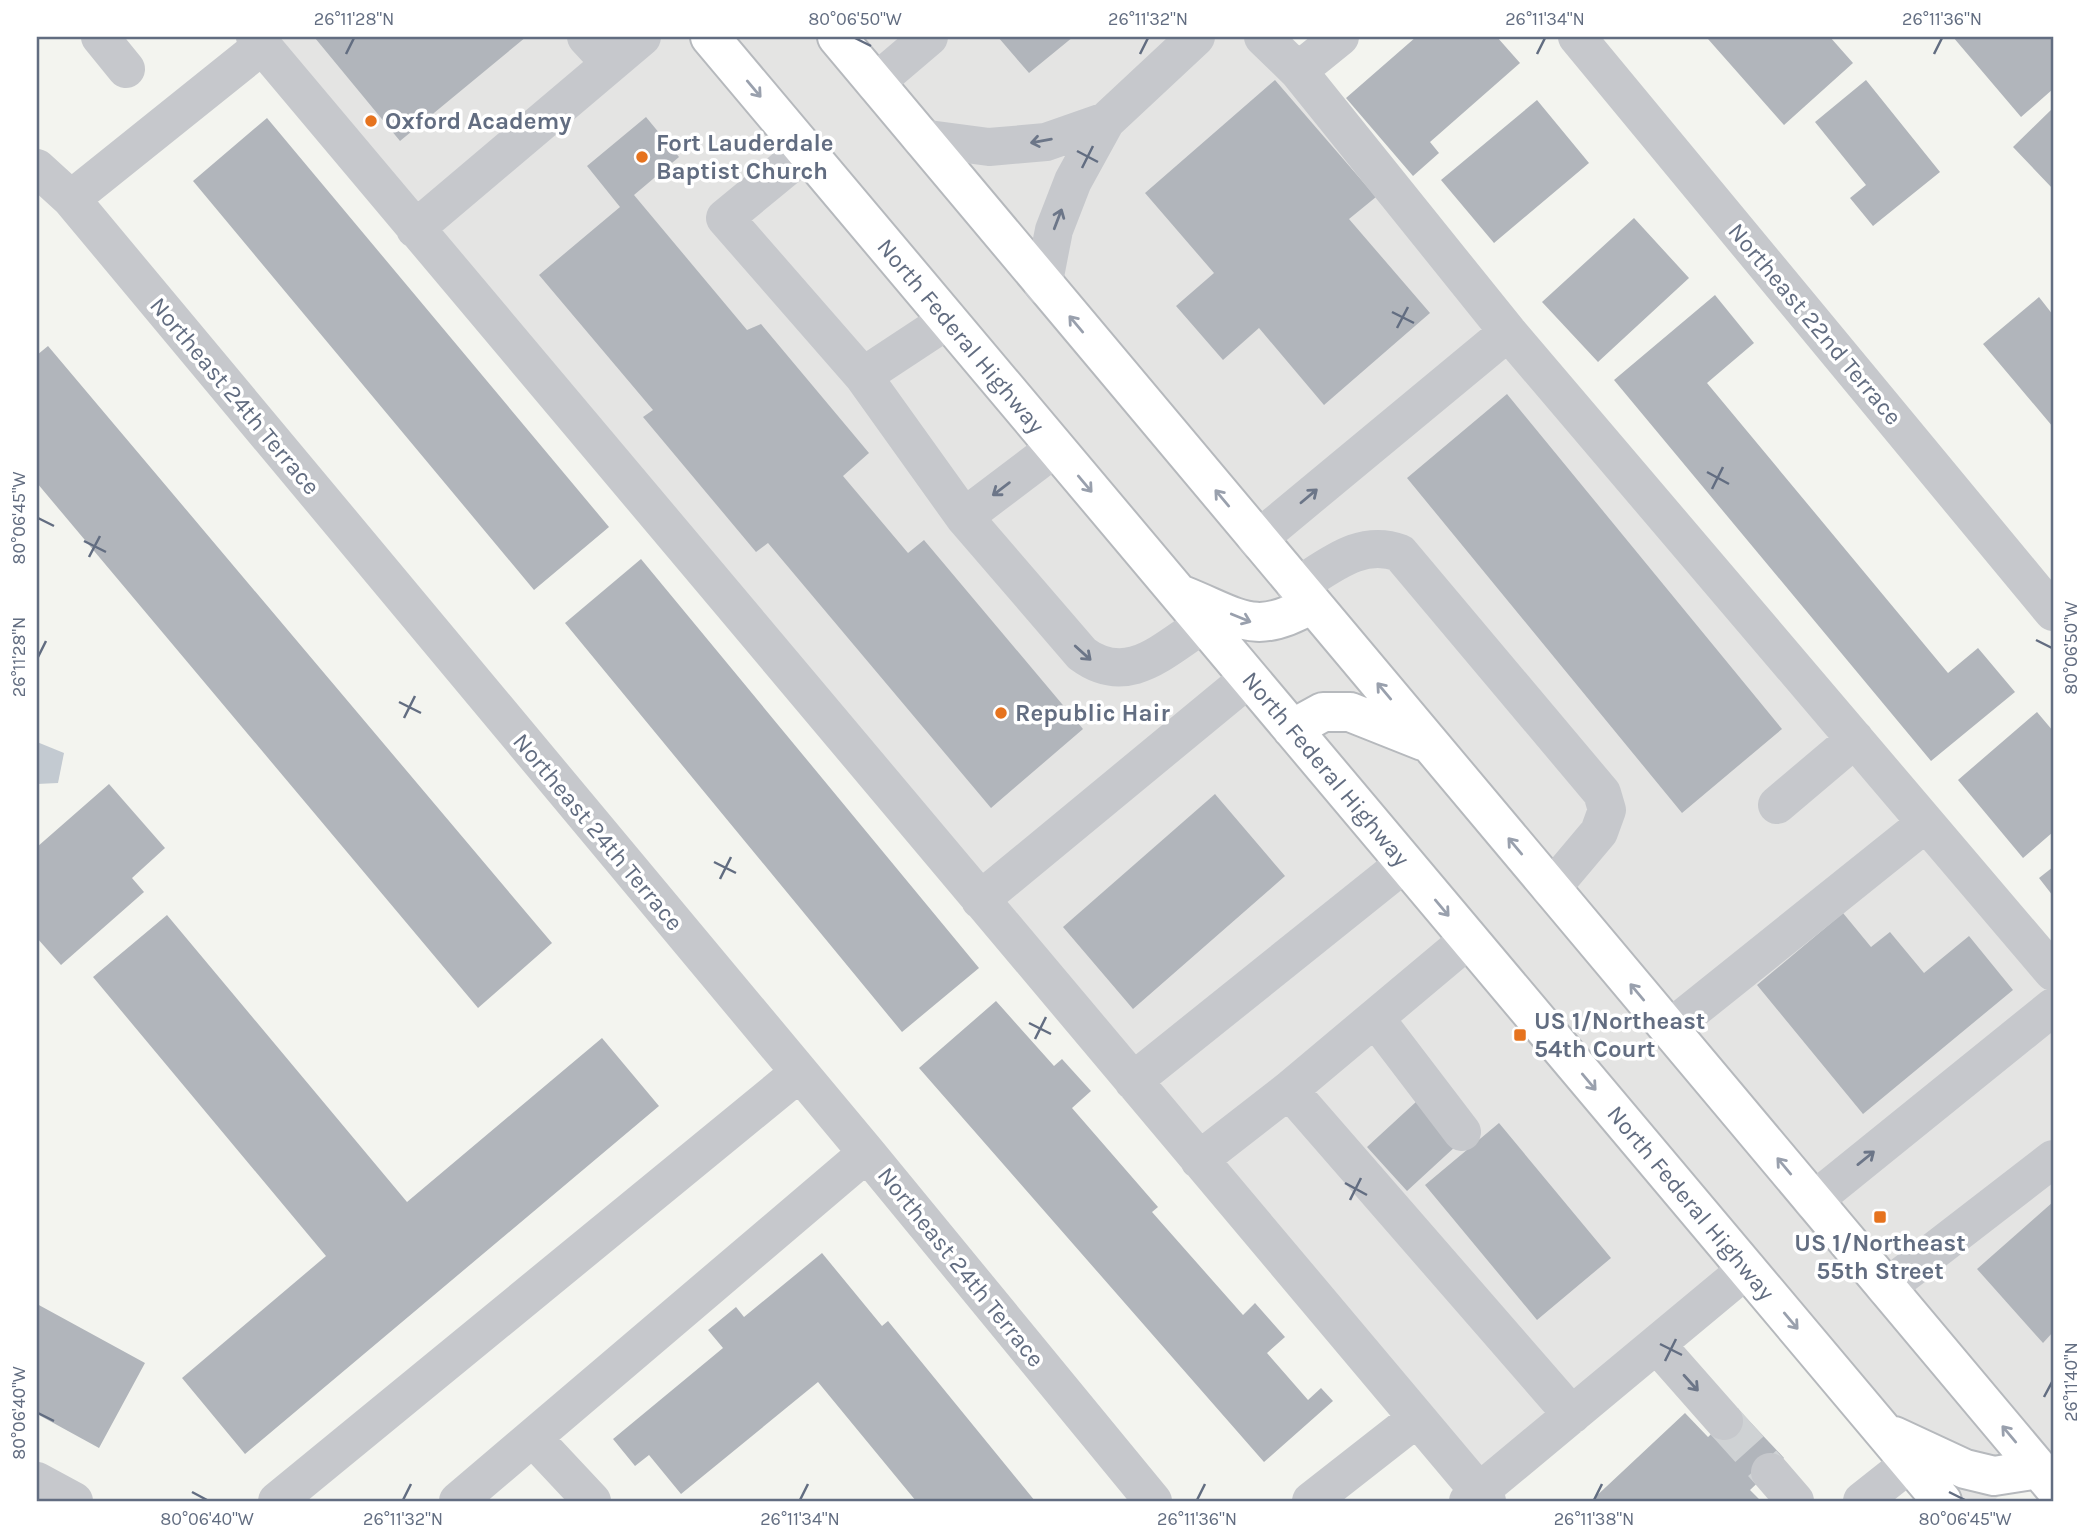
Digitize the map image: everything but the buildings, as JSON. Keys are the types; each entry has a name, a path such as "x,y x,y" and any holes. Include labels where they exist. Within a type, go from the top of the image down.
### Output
{"main road":[{"name":"North Federal Highway","path":"710,37 1942,1501"},
{"path":"837,37 1043,286 1886,1288 2048,1470"},
{"path":"1177,593 1256,625 1285,620 1303,595"},
{"path":"1292,729 1324,712 1350,712 1428,744"},
{"path":"1882,1431 1965,1469 1994,1476 2048,1470"}],"street":[{"path":"100,37 126,69"},
{"path":"415,229 598,50 642,37"},
{"path":"875,83 929,37"},
{"path":"1043,286 1054,230 1073,181 1106,121 1196,37"},
{"path":"1263,37 1297,71 1508,332 2053,972"},
{"path":"1297,71 1339,37"},
{"name":"Northeast 22nd Terrace","path":"1577,37 2053,612"},
{"path":"71,199 259,41 1417,1418 1478,1498 1572,1415 1747,1269"},
{"path":"921,138 989,147 1046,142 1106,121"},
{"path":"805,152 725,218 863,376 964,517 1082,654 1097,665 1118,670 1142,663 1204,624"},
{"name":"Northeast 24th Terrace","path":"37,168 71,199 867,1153 1153,1501"},
{"path":"863,376 948,320"},
{"path":"1257,540 1508,332"},
{"path":"964,517 1055,448"},
{"path":"1303,595 1360,549 1383,546 1400,553 1602,793 1607,810 1599,832 1551,889"},
{"path":"980,900 1249,678"},
{"path":"1777,805 1855,740"},
{"path":"1669,1030 1926,823"},
{"path":"1133,1081 1405,863"},
{"path":"1199,1160 1289,1090 1469,939"},
{"path":"1813,1201 2053,1007"},
{"path":"1375,1018 1462,1132"},
{"path":"277,1501 799,1073"},
{"path":"1289,1090 1572,1415"},
{"path":"458,1501 867,1153"},
{"path":"1886,1288 2053,1159"},
{"path":"1657,1345 1724,1421"},
{"path":"1311,1501 1417,1418"},
{"path":"533,1438 592,1501"},
{"path":"1862,1501 1910,1463"},
{"path":"1770,1472 1795,1501"},
{"path":"37,1480 74,1501"}],"shaded area":[{"path":"255,37 1250,37 2053,972 2053,1450 1993,1501 1945,1501 1746,1269 1480,1489"},
{"path":"37,742 64,753 58,783 37,784"}],"tunnel":[{"path":"1724,1421 1770,1472"}],"place":[{"name":"Oxford Academy","path":"371,121"},
{"name":"Fort Lauderdale Baptist Church","path":"642,157"},
{"name":"Republic Hair","path":"1001,713"},
{"name":"US 1/Northeast 54th Court","path":"1520,1035"},
{"name":"US 1/Northeast 55th Street","path":"1880,1217"}]}
